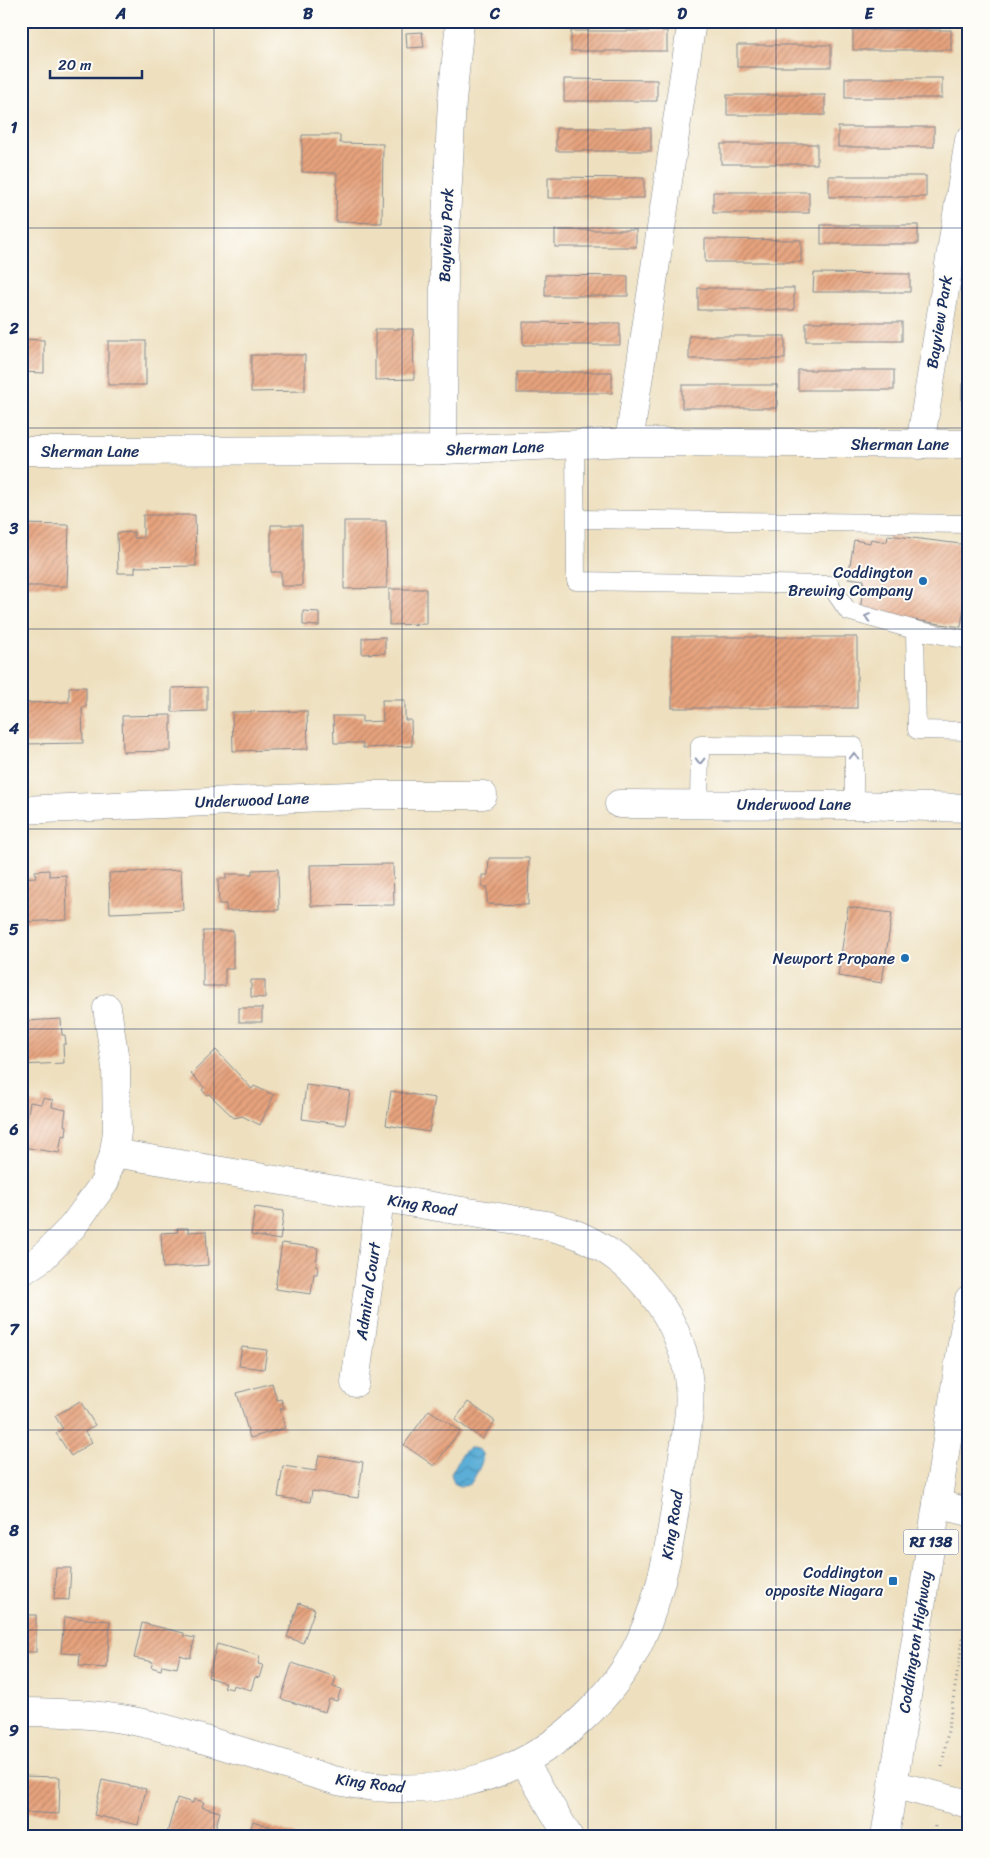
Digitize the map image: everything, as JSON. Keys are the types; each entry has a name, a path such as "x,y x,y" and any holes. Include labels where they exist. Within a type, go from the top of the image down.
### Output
{"main road":[{"name":"Bayview Park","path":"442,450 444,260 452,101 460,21"},
{"path":"629,442 692,21"},
{"name":"Bayview Park","path":"920,445 969,140"},
{"name":"Sherman Lane","path":"21,451 442,450 629,442 969,444"},
{"name":"Underwood Lane","path":"21,810 372,796 483,796"},
{"name":"Underwood Lane","path":"619,804 854,805 969,808"},
{"path":"21,1272 42,1258 73,1226 105,1182 107,1170 114,1153 117,1132 116,1067 107,1008"},
{"name":"King Road","path":"21,1712 52,1712 118,1719 155,1726 336,1780 380,1788 425,1788 490,1776 524,1762 541,1752 575,1726 607,1695 640,1642 653,1609 664,1573 672,1527 689,1409 688,1379 683,1353 672,1323 652,1291 621,1263 596,1245 578,1235 546,1225 114,1153"},
{"name":"Admiral Court","path":"355,1383 380,1198"},
{"name":"Coddington Highway","path":"885,1837 969,1299"},
{"path":"937,1504 969,1512"},
{"path":"524,1762 569,1837"},
{"path":"892,1784 969,1804"}],"lane":[{"path":"575,444 576,581 830,585 848,611 915,630 969,640"},
{"path":"576,519 969,524"},
{"path":"915,630 917,730 969,730"},
{"path":"699,804 700,745 710,745 854,746 854,805"}],"path":[{"path":"941,1774 969,1602"},
{"path":"934,1837 935,1822"}],"water":[{"path":"470,1448 481,1452 482,1462 471,1483 465,1486 458,1485 454,1483 451,1474 463,1452"}],"building":[{"path":"853,30 951,30 951,50 853,50"},
{"path":"571,31 667,31 667,51 571,51"},
{"path":"422,32 424,47 407,48 406,33"},
{"path":"737,45 831,45 831,67 737,67"},
{"path":"845,78 942,78 942,98 845,98"},
{"path":"564,79 657,80 657,101 564,101"},
{"path":"727,95 825,95 825,115 727,115"},
{"path":"838,127 934,127 934,147 838,147"},
{"path":"556,128 651,128 651,151 556,151"},
{"path":"302,135 340,135 340,143 383,144 382,223 336,222 337,173 302,172"},
{"path":"721,144 817,144 817,164 721,164"},
{"path":"829,176 926,176 926,197 829,197"},
{"path":"548,177 644,178 644,198 548,198"},
{"path":"713,192 809,192 809,213 713,213"},
{"path":"821,225 918,225 918,244 821,244"},
{"path":"555,230 636,230 636,247 555,247"},
{"path":"705,239 801,240 801,262 705,262"},
{"path":"814,273 910,274 910,292 813,292"},
{"path":"545,275 628,276 628,296 545,296"},
{"path":"698,288 794,288 794,310 698,310"},
{"path":"523,322 620,323 620,345 523,345"},
{"path":"806,322 902,322 902,341 806,341"},
{"path":"375,329 413,329 414,379 375,380"},
{"path":"689,336 785,336 785,359 689,359"},
{"path":"21,339 44,340 44,373 21,372"},
{"path":"108,341 146,341 146,385 108,385"},
{"path":"251,355 305,355 305,391 251,392"},
{"path":"798,370 894,370 894,390 798,390"},
{"path":"517,372 612,372 612,393 517,393"},
{"path":"962,384 969,384 969,405 962,405"},
{"path":"682,385 777,385 777,408 682,408"},
{"path":"143,515 195,515 196,566 135,567 135,573 118,573 117,533 134,532 134,538 143,538"},
{"path":"344,521 386,521 387,588 344,589"},
{"path":"21,524 69,525 67,586 21,586"},
{"path":"271,525 302,525 302,586 281,586 281,572 271,572"},
{"path":"888,535 969,545 969,587 967,588 961,627 860,612 864,580 848,578 854,540 870,543 871,539 887,542"},
{"path":"389,589 426,589 426,624 389,625"},
{"path":"303,611 319,612 319,626 303,625"},
{"path":"385,637 385,653 362,654 362,638"},
{"path":"672,637 857,637 857,708 672,708"},
{"path":"69,687 86,687 86,707 82,707 83,743 23,744 22,703 69,702"},
{"path":"207,687 207,711 172,712 172,688"},
{"path":"382,700 405,700 405,720 411,720 412,746 363,748 363,743 334,743 333,716 362,716 362,722 383,721"},
{"path":"307,711 308,749 233,751 232,712"},
{"path":"171,715 171,751 123,752 122,716"},
{"path":"489,858 529,858 528,905 487,904 487,887 482,887 482,875 488,875"},
{"path":"393,864 394,905 311,906 310,865"},
{"path":"278,869 279,910 226,911 226,904 219,904 218,879 226,879 226,874 252,874 252,870"},
{"path":"49,870 49,876 66,875 67,920 21,922 21,878 36,877 35,871"},
{"path":"181,870 183,910 110,913 109,873"},
{"path":"848,907 892,913 882,983 838,976"},
{"path":"203,931 233,931 233,969 225,969 225,986 203,986"},
{"path":"251,980 265,980 265,998 251,997"},
{"path":"21,998 25,998 25,1015 21,1015"},
{"path":"239,1008 262,1008 262,1022 239,1022"},
{"path":"61,1019 62,1035 65,1035 66,1044 63,1044 64,1063 21,1065 21,1047 26,1047 24,1021"},
{"path":"216,1050 252,1089 254,1086 274,1095 260,1125 242,1116 234,1118 209,1094 207,1095 202,1090 204,1087 191,1074"},
{"path":"21,1085 23,1085 23,1103 21,1103"},
{"path":"306,1085 350,1091 345,1125 302,1119"},
{"path":"391,1091 435,1098 429,1132 386,1125"},
{"path":"43,1098 53,1100 52,1107 66,1110 64,1125 67,1126 66,1136 62,1135 59,1153 22,1147 30,1102 41,1104"},
{"path":"255,1207 284,1211 280,1240 251,1235"},
{"path":"177,1228 188,1228 188,1232 206,1231 208,1265 163,1268 161,1233 178,1232"},
{"path":"282,1243 318,1248 317,1274 314,1274 311,1294 275,1289"},
{"path":"242,1347 267,1350 264,1369 239,1366"},
{"path":"272,1383 277,1400 281,1399 284,1408 280,1409 285,1428 250,1438 237,1393"},
{"path":"80,1401 95,1425 85,1432 92,1442 71,1456 56,1433 63,1429 55,1416"},
{"path":"468,1402 495,1421 482,1439 455,1420"},
{"path":"429,1410 460,1431 434,1466 404,1445"},
{"path":"319,1455 363,1462 358,1498 312,1491 310,1502 278,1497 283,1466 316,1471"},
{"path":"56,1568 71,1568 69,1600 54,1599"},
{"path":"299,1603 315,1609 303,1643 287,1637"},
{"path":"21,1615 36,1615 36,1652 21,1652"},
{"path":"64,1617 110,1621 107,1668 79,1666 80,1654 61,1653"},
{"path":"142,1623 184,1633 184,1636 195,1638 190,1658 180,1655 177,1668 162,1665 161,1670 151,1667 153,1662 134,1658"},
{"path":"217,1644 260,1656 258,1664 263,1665 259,1678 255,1677 251,1690 233,1685 232,1689 224,1687 225,1683 208,1677"},
{"path":"292,1663 336,1677 333,1687 341,1689 337,1701 329,1699 325,1712 281,1699"},
{"path":"21,1776 60,1777 59,1814 21,1812"},
{"path":"102,1780 146,1789 138,1825 94,1815"},
{"path":"177,1798 193,1803 194,1799 204,1802 202,1807 220,1812 213,1837 179,1837 167,1833"},
{"path":"253,1821 295,1835 294,1837 248,1837"}],"place":[{"name":"Coddington Brewing Company","path":"923,581"},
{"name":"Newport Propane","path":"905,958"},
{"name":"Coddington opposite Niagara","path":"893,1581"}]}
